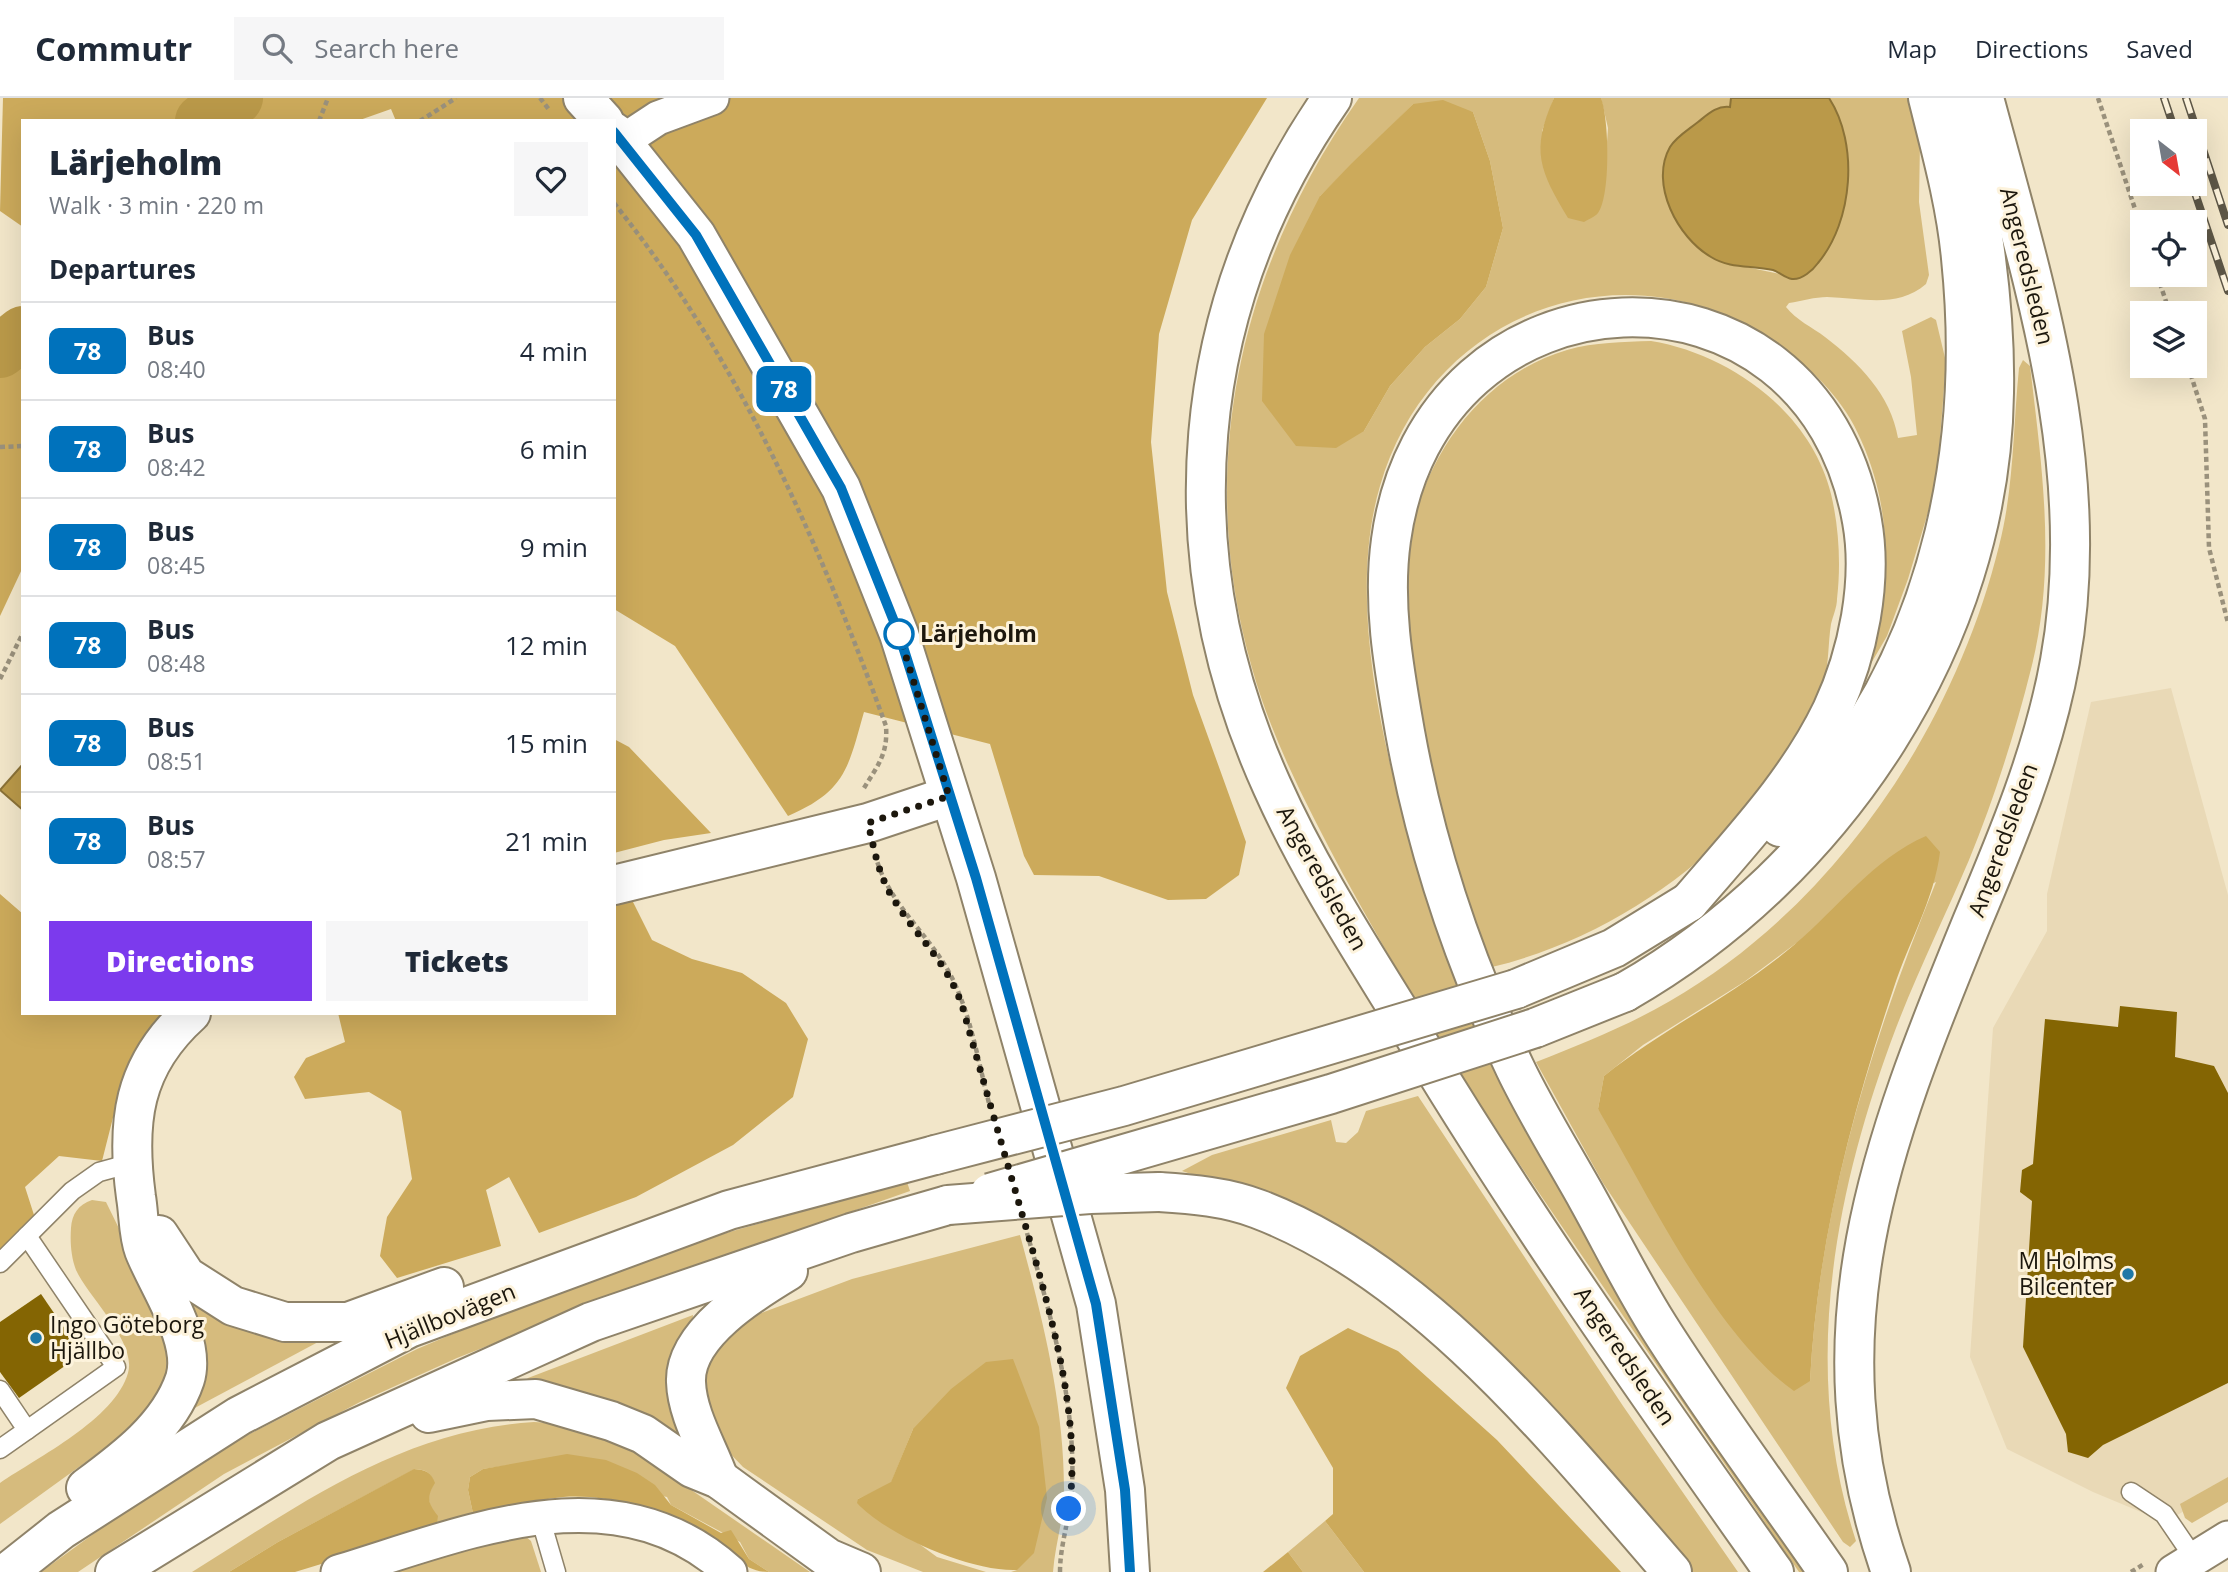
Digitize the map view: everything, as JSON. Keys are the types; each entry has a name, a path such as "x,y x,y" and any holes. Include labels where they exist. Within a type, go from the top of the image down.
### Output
{"main road":[{"path":"583,98 603,119"},
{"name":"Angeredsleden","path":"1332,98 1286,171 1241,269 1225,328 1212,409 1206,478 1206,531 1223,645 1237,698 1272,787 1297,836 1345,924 1460,1112 1774,1572"},
{"path":"1689,902 1753,854 1823,783 1856,738 1881,696 1906,646 1929,588 1959,469 1967,353 1961,256 1943,158 1928,98"},
{"path":"116,1572 328,1441 590,1322 851,1233 1331,1094 1535,1028 1625,992 1666,969 1729,923 1794,861 1857,786 1899,723 1931,661 1953,608 1981,505 1990,456 1994,394 1987,255 1977,182 1959,98"},
{"name":"Angeredsleden","path":"1891,1572 1868,1491 1855,1392 1854,1326 1868,1217 1878,1177 1914,1068 1993,871 2033,761 2060,664 2070,575 2070,501 2058,401 2034,290 1984,98"},
{"path":"616,134 696,235 841,488 899,634 976,878 1096,1304 1125,1490 1130,1572"},
{"path":"1689,902 1793,777 1835,704 1847,670 1862,602 1866,556 1861,513 1849,468 1833,433 1795,384 1761,358 1709,331 1671,320 1629,316 1573,323 1531,338 1490,362 1469,379 1432,422 1410,466 1391,537 1387,601 1394,665 1412,767 1435,859 1465,951 1518,1075 1659,1327 1828,1572"},
{"path":"616,885 868,823 949,796"},
{"name":"Hjällbovägen","path":"8,1572 61,1530 239,1416 409,1328 729,1210 1124,1106 1516,989 1614,948 1689,902"},
{"path":"0,1552 122,1461 164,1419 185,1380 187,1360 182,1335 143,1247 130,1135 140,1082 161,1047 189,1015"},
{"path":"948,1205 1090,1194 1195,1194 1256,1208 1297,1226 1386,1279 1519,1402 1672,1572"},
{"path":"139,1219 160,1236 186,1276 233,1306 285,1322 348,1322 558,1245 729,1210"},
{"path":"719,1479 693,1415 685,1380 704,1335 747,1295 851,1233"},
{"path":"328,1441 450,1407 488,1401 536,1399 576,1409 643,1434 692,1468 719,1479 828,1558 861,1572"}],"street":[{"path":"616,130 712,98"},
{"path":"338,1572 450,1538 540,1517 572,1514 633,1519 663,1529 688,1542 730,1572"},
{"path":"2183,1565 2228,1538"}],"lane":[{"path":"0,1263 72,1191 99,1172 132,1163"},
{"path":"0,1449 116,1367 27,1236"},
{"path":"0,1390 27,1430"},
{"path":"2131,1492 2164,1514 2183,1565"},
{"path":"540,1517 556,1572"}],"path":[{"path":"320,119 328,98"},
{"path":"423,119 456,98"},
{"path":"2098,98 2135,210"},
{"path":"616,205 652,249 739,391 837,595 887,726 887,741 879,769 861,794 880,874 893,898 943,962 954,982 991,1110"},
{"path":"2192,378 2206,419 2209,548 2228,623"},
{"path":"0,447 21,446"},
{"path":"0,679 21,637"},
{"path":"1025,1226 1063,1380 1071,1452 1072,1487 1060,1572"}],"shaded area":[{"path":"3,98 1267,98 1192,220 1159,334 1151,442 1167,592 1193,695 1246,842 1239,875 1206,899 1168,900 1099,876 1034,875 1024,856 990,744 864,712 854,748 842,776 822,797 788,816 675,646 616,610 616,119 395,119 391,109 363,119 21,119 21,226 0,211"},
{"path":"1359,98 1554,98 1542,131 1603,196 1608,128 1601,98 1731,98 1730,107 1710,112 1676,140 1683,231 1693,243 1722,262 1800,278 1817,263 1831,243 1846,194 1845,142 1839,118 1829,98 1909,98 1920,142 1919,202 1929,275 1926,284 1915,292 1891,299 1822,297 1789,303 1786,307 1799,320 1838,347 1872,381 1888,408 1898,438 1917,435 1911,377 1902,331 1931,317 1936,320 1946,362 1939,452 1932,499 1908,579 1887,636 1869,667 1883,593 1884,526 1869,461 1847,413 1828,388 1806,366 1781,347 1723,314 1662,298 1602,296 1543,309 1490,335 1443,374 1406,424 1380,486 1369,544 1367,606 1373,671 1384,737 1419,867 1458,983 1810,1572 1799,1572 1516,1159 1448,1054 1343,874 1292,773 1260,695 1235,592 1228,517 1229,443 1239,371 1258,299 1284,230 1318,163","holes":["1413,104 1473,112 1490,161 1503,228 1486,287 1460,319 1425,347 1390,386 1364,431 1320,196"]},
{"path":"1554,98 1601,98 1607,139 1605,191 1598,213 1584,222 1568,218 1551,187 1542,160 1542,132"},
{"path":"1731,98 1829,98 1839,117 1848,159 1845,204 1830,246 1813,269 1800,278 1789,278 1773,270 1718,261 1688,237 1670,209 1663,177 1664,162 1670,147 1709,114 1717,109 1730,107"},
{"path":"1443,100 1473,112 1490,161 1503,228 1486,287 1460,319 1425,347 1390,386 1364,431 1336,448 1296,446 1262,401 1264,334 1290,255 1320,196 1352,163 1413,104"},
{"path":"0,326 21,338 21,571 0,616"},
{"path":"1651,341 1710,359 1763,392 1786,413 1806,437 1821,464 1834,507 1839,560 1837,602 1831,624 1824,681 1804,725 1787,751 1736,825 1707,853 1652,896 1590,932 1525,958 1492,967 1446,826 1416,681 1406,592 1410,539 1429,477 1444,448 1462,422 1484,398 1509,378 1536,362 1567,350 1598,344"},
{"path":"2023,360 2030,366 2045,517 2044,593 2039,631 2018,717 1987,813 1904,1007 1874,1090 1841,1217 1832,1282 1828,1347 1830,1412 1839,1477 1856,1541 1850,1547 1843,1542 1603,1183 1536,1062 1654,1010 1730,962 1785,915 1835,863 1880,806 1919,745 1952,681 1979,614 1999,546 2008,502 2019,368","holes":["1936,882 1912,942 1870,1065 1837,1189 1815,1316 1810,1381 1598,1109 1604,1076 1643,1045 1744,982 1795,944"]},
{"path":"2171,688 2228,895 2228,1486 2165,1522 2093,1492 2007,1449 1970,1357 1993,1028 2047,931 2047,894 2091,702"},
{"path":"616,740 629,747 711,833 664,840 616,852"},
{"path":"21,766 21,808 0,790"},
{"path":"1926,836 1940,852 1937,870 1878,1035 1850,1132 1820,1280 1810,1381 1794,1391 1765,1366 1737,1335 1685,1261 1598,1109 1604,1076 1771,963 1810,931 1873,871 1907,846"},
{"path":"616,868 652,940 692,959 742,973 786,1003 808,1039 793,1097 733,1145 636,1197 539,1233 509,1177 486,1190 501,1246 397,1278 380,1256 387,1217 412,1179 401,1111 369,1092 305,1099 294,1077 306,1058 345,1042 338,1015 616,1015"},
{"path":"0,894 21,912 21,1015 192,1015 119,1094 102,1161 59,1156 25,1187 34,1215 0,1250"},
{"path":"1418,1096 1623,1406 1738,1572 1689,1572 1385,1259 1337,1227 1269,1192 1182,1171 1212,1155 1331,1120 1336,1142 1346,1143 1358,1132 1366,1111"},
{"path":"907,1182 910,1191 623,1292 457,1358 360,1402 224,1474 78,1572 41,1572 125,1511 232,1443 417,1349 521,1305 701,1240"},
{"path":"92,1200 106,1202 159,1310 170,1359 162,1396 108,1446 0,1524 0,1483 92,1421 120,1390 128,1373 129,1361 119,1334 82,1281 73,1260 73,1218 79,1207"},
{"path":"1020,1235 1044,1328 1060,1424 1064,1498 1053,1572 1011,1572 1017,1570 913,1429 891,1483 858,1499 937,1557 986,1572 923,1572 867,1550 743,1467 723,1446 703,1389 712,1352 745,1319 852,1279"},
{"path":"189,1300 320,1341 191,1410"},
{"path":"693,1315 683,1439 523,1383 528,1378"},
{"path":"1348,1328 1398,1351 1497,1440 1621,1572 1364,1572 1325,1521 1333,1514 1333,1468 1286,1388 1300,1356"},
{"path":"1013,1359 1039,1427 1047,1498 1034,1553 1017,1570 977,1565 931,1550 889,1528 857,1503 858,1499 891,1482 913,1429 951,1389 986,1362"},
{"path":"534,1422 568,1424 619,1440 810,1572 769,1572 749,1559 740,1542 671,1505 667,1497 517,1464 483,1469 470,1477 468,1490 474,1518 436,1529 428,1496 433,1479 428,1472 415,1469 278,1542 229,1572 192,1572 313,1497 354,1474 397,1455 440,1439 486,1428"},
{"path":"567,1454 606,1460 637,1473 655,1485 671,1505 721,1533 731,1530 749,1559 769,1572 752,1569 723,1546 661,1515 603,1499 552,1498 474,1518 468,1490 470,1477 483,1469"},
{"path":"414,1469 428,1472 435,1483 429,1500 438,1516 436,1529 295,1572 229,1572 278,1542"},
{"path":"2228,1477 2228,1502 2192,1523 2185,1518 2180,1504"},
{"path":"1325,1521 1364,1572 1303,1572 1288,1552"},
{"path":"500,1536 525,1536 531,1541 541,1572 387,1572"},
{"path":"1288,1552 1303,1572 1263,1572"}],"building":[{"name":"M Holms Bilcenter","path":"2120,1006 2177,1012 2175,1057 2214,1066 2228,1093 2228,1383 2103,1445 2088,1458 2068,1452 2066,1434 2023,1347 2032,1201 2020,1192 2022,1170 2033,1164 2045,1019 2118,1027"},
{"name":"Ingo Göteborg Hjällbo","path":"41,1294 82,1354 19,1398 0,1372 0,1322"}],"waterway":[{"path":"205,119 236,98"},
{"path":"0,351 21,335"}],"railway":[{"path":"2164,98 2171,119"},
{"path":"2186,98 2228,225"},
{"path":"2196,196 2228,291"}],"bus line":[{"name":"78","path":"616,134 696,235 841,488 899,634 976,878 1096,1304 1125,1490 1130,1572"}],"place":[{"name":"Lärjeholm","path":"899,634"},
{"name":"M Holms Bilcenter","path":"2128,1274"},
{"name":"Ingo Göteborg Hjällbo","path":"36,1338"}],"route":[{"path":"899,634 949,796 868,823 880,874 893,898 943,962 962,1005 1044,1293 1063,1380 1071,1452 1072,1487 1069,1509"}]}
